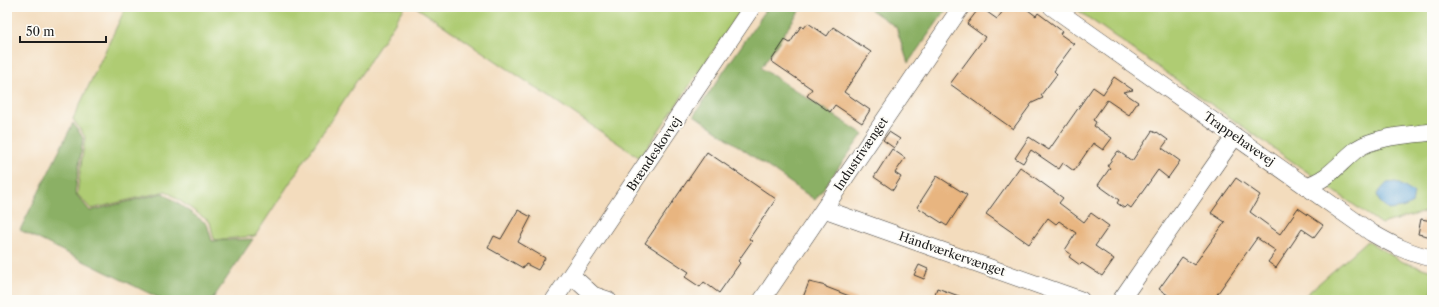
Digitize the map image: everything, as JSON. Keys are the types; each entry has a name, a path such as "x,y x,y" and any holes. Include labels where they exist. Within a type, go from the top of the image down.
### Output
{"street":[{"name":"Brændeskovvej","path":"554,300 752,7"},
{"name":"Industrivænget","path":"762,300 961,7"},
{"name":"Trappehavevej","path":"1052,7 1372,233 1395,246 1432,258"},
{"path":"1305,186 1314,184 1327,177 1358,148 1375,141 1432,132"},
{"path":"1121,300 1235,136"},
{"name":"Håndværkervænget","path":"824,209 1081,300"},
{"path":"571,275 593,295 608,300"}],"green space":[{"path":"126,7 405,7 255,236 214,240 210,222 166,191 91,209 77,194 85,137 73,119"},
{"path":"416,7 743,7 640,158"},
{"path":"768,7 802,7 761,68 863,134 815,200 694,115"},
{"path":"867,7 948,7 908,63 896,27"},
{"path":"1073,7 1432,7 1432,210 1381,224"},
{"path":"73,123 83,138 75,193 90,211 163,193 207,224 212,241 253,239 212,300 163,300 20,230"},
{"path":"1367,241 1403,262 1432,271 1432,300 1300,300"}],"water":[{"path":"1396,182 1414,193 1412,204 1402,208 1389,210 1379,201 1377,194 1387,183"}],"building":[{"path":"980,7 997,19 1006,7 1024,7 1036,16 1038,13 1062,31 1060,34 1074,44 1054,71 1057,74 1041,95 1043,98 1032,103 1013,129 950,84 985,37 967,24"},
{"path":"808,23 827,36 833,27 871,52 844,92 870,110 862,123 835,105 830,112 807,96 812,89 771,61 785,40 790,43 801,26 804,28"},
{"path":"1114,77 1133,90 1123,92 1138,102 1129,115 1107,100 1093,120 1096,122 1094,126 1112,138 1103,150 1093,143 1074,171 1063,163 1059,169 1031,150 1023,163 1015,158 1029,137 1049,150 1093,87 1103,94"},
{"path":"1152,131 1157,132 1168,140 1162,148 1180,161 1168,178 1158,170 1131,208 1127,205 1124,208 1117,203 1119,200 1098,185 1110,168 1107,166 1118,151 1132,161"},
{"path":"889,132 900,139 894,148 883,140"},
{"path":"892,149 905,158 895,173 901,177 893,190 874,177"},
{"path":"707,152 776,199 749,239 752,241 738,261 740,263 719,293 704,282 700,287 685,277 689,272 645,243"},
{"path":"1020,167 1063,198 1059,203 1084,222 1091,213 1109,226 1095,246 1114,259 1102,276 1082,263 1080,265 1069,257 1071,254 1065,250 1076,233 1059,221 1056,224 1048,218 1029,244 986,214"},
{"path":"937,176 967,195 947,226 917,207"},
{"path":"1236,178 1260,195 1250,212 1280,234 1298,208 1323,225 1314,237 1302,229 1276,268 1268,262 1276,251 1257,238 1213,300 1175,300 1159,289 1182,257 1194,265 1225,222 1211,213"},
{"path":"518,210 531,217 518,242 545,258 538,270 526,264 523,268 488,248 494,236 501,239"},
{"path":"1421,219 1432,221 1432,237 1418,234"},
{"path":"919,265 928,269 924,279 914,275"},
{"path":"809,282 826,286 857,300 802,300"},
{"path":"937,288 967,299 967,300 933,300"}]}
